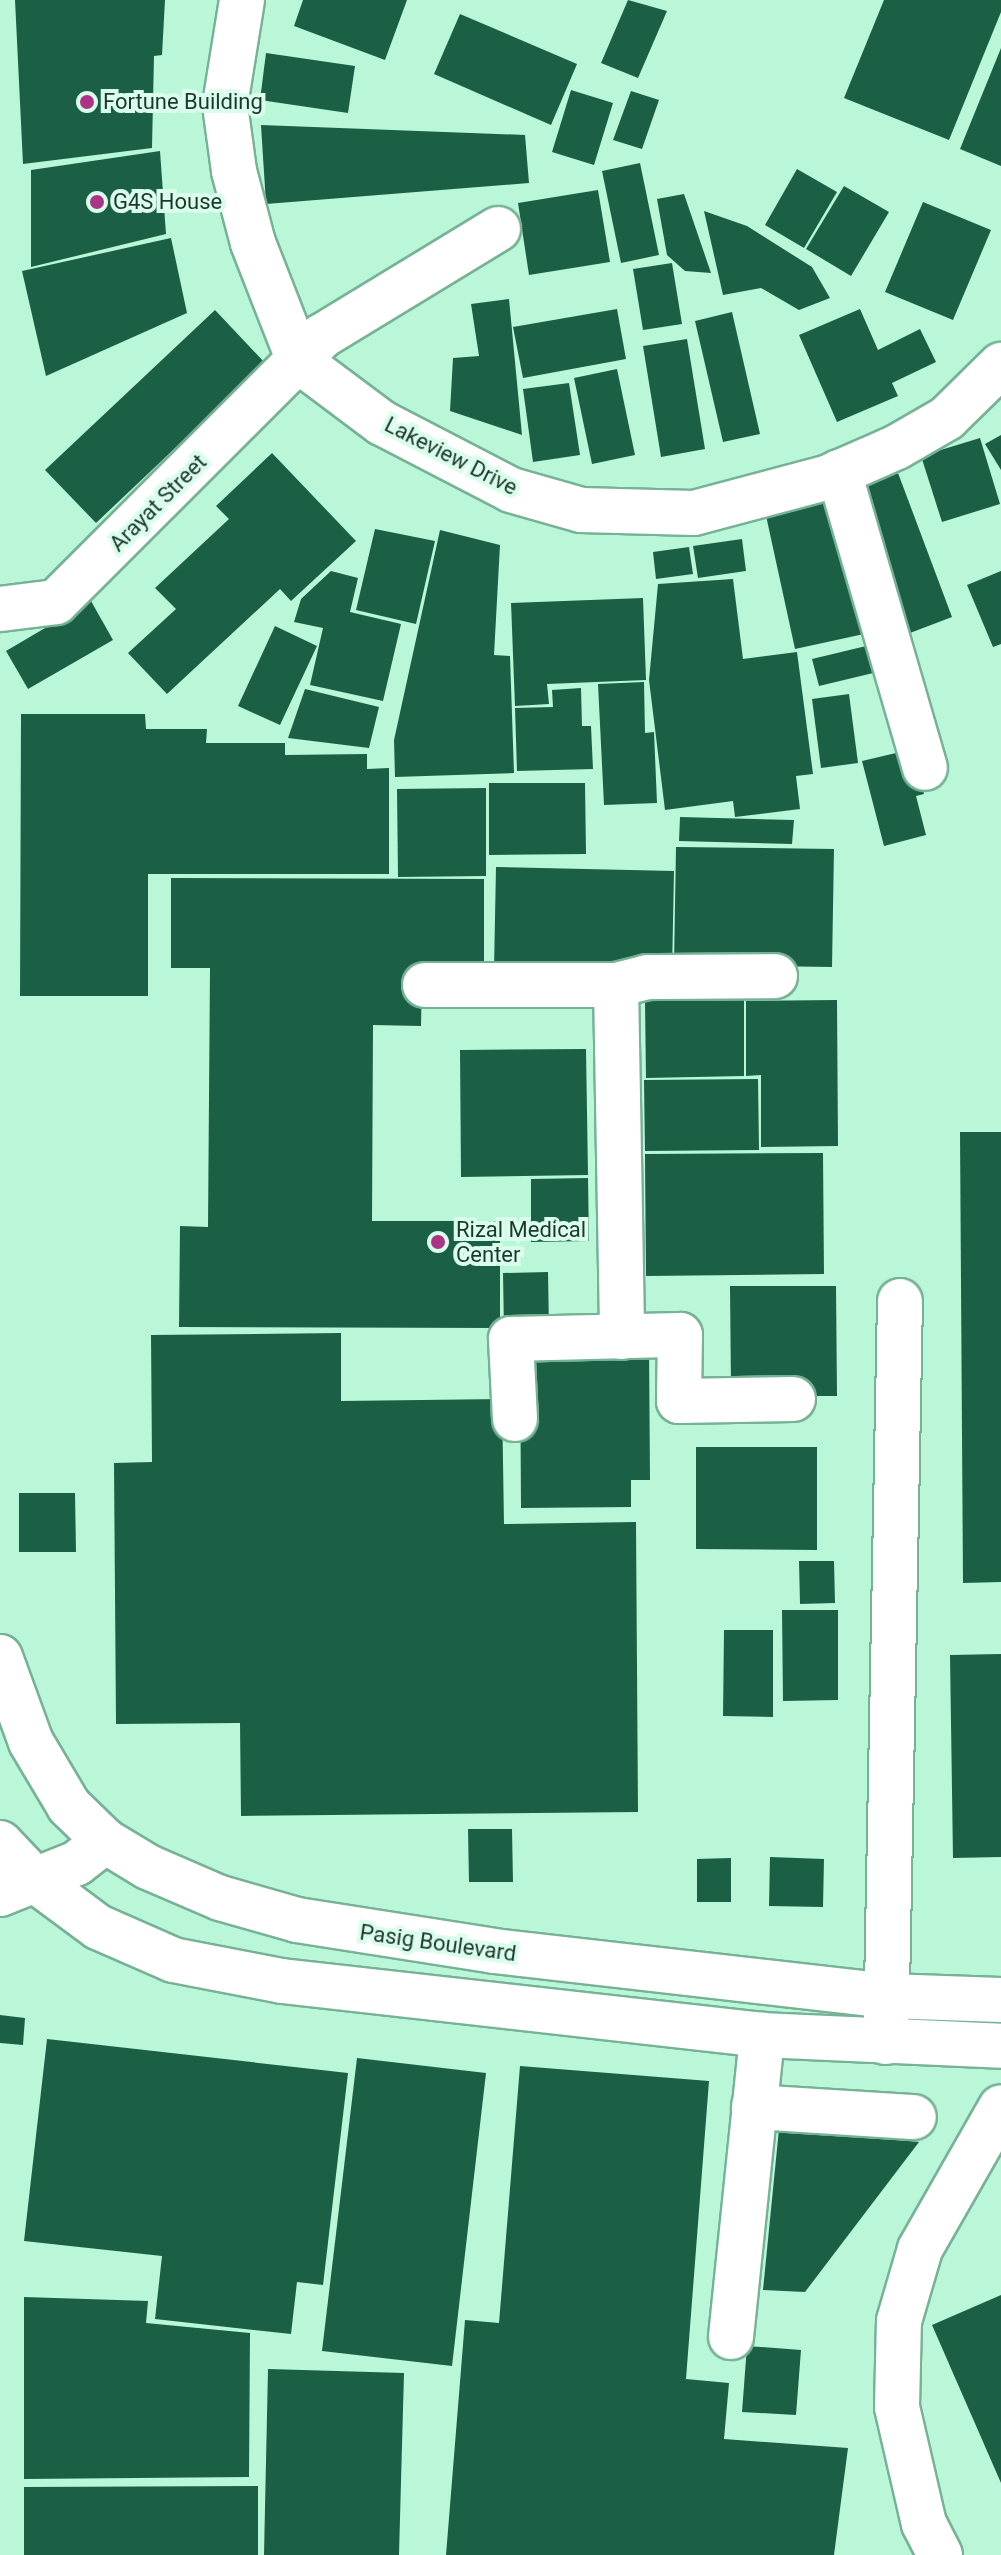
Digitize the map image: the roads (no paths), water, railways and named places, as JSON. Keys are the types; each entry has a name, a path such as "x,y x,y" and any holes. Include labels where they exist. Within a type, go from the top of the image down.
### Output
{"main road":[{"path":"242,0 225,105 234,171 253,243 299,361"},
{"name":"Arayat Street","path":"0,609 56,602 322,336 498,229"},
{"name":"Lakeview Drive","path":"299,361 382,423 511,490 581,510 694,513 839,472 897,447 947,418 1001,365"},
{"path":"839,472 925,768"},
{"path":"425,985 616,985 647,977 775,976"},
{"path":"616,985 622,1337"},
{"path":"886,2042 900,1301"},
{"path":"515,1419 511,1339 680,1335 679,1401 793,1399"},
{"name":"Pasig Boulevard","path":"0,1657 31,1742 69,1806 105,1841 148,1867 220,1898 297,1920 494,1951 887,1996 1001,2000"},
{"path":"18,1888 77,1863 105,1841"},
{"path":"0,1843 18,1888 173,1960 296,1983 762,2035 1001,2046"},
{"path":"731,2337 762,2035"},
{"path":"754,2107 914,2117"},
{"path":"940,2555 924,2524 897,2407 899,2321 920,2249 1001,2107"}],"place":[{"name":"Fortune Building","path":"87,102"},
{"name":"G4S House","path":"97,202"},
{"name":"Rizal Medical Center","path":"438,1242"}]}
